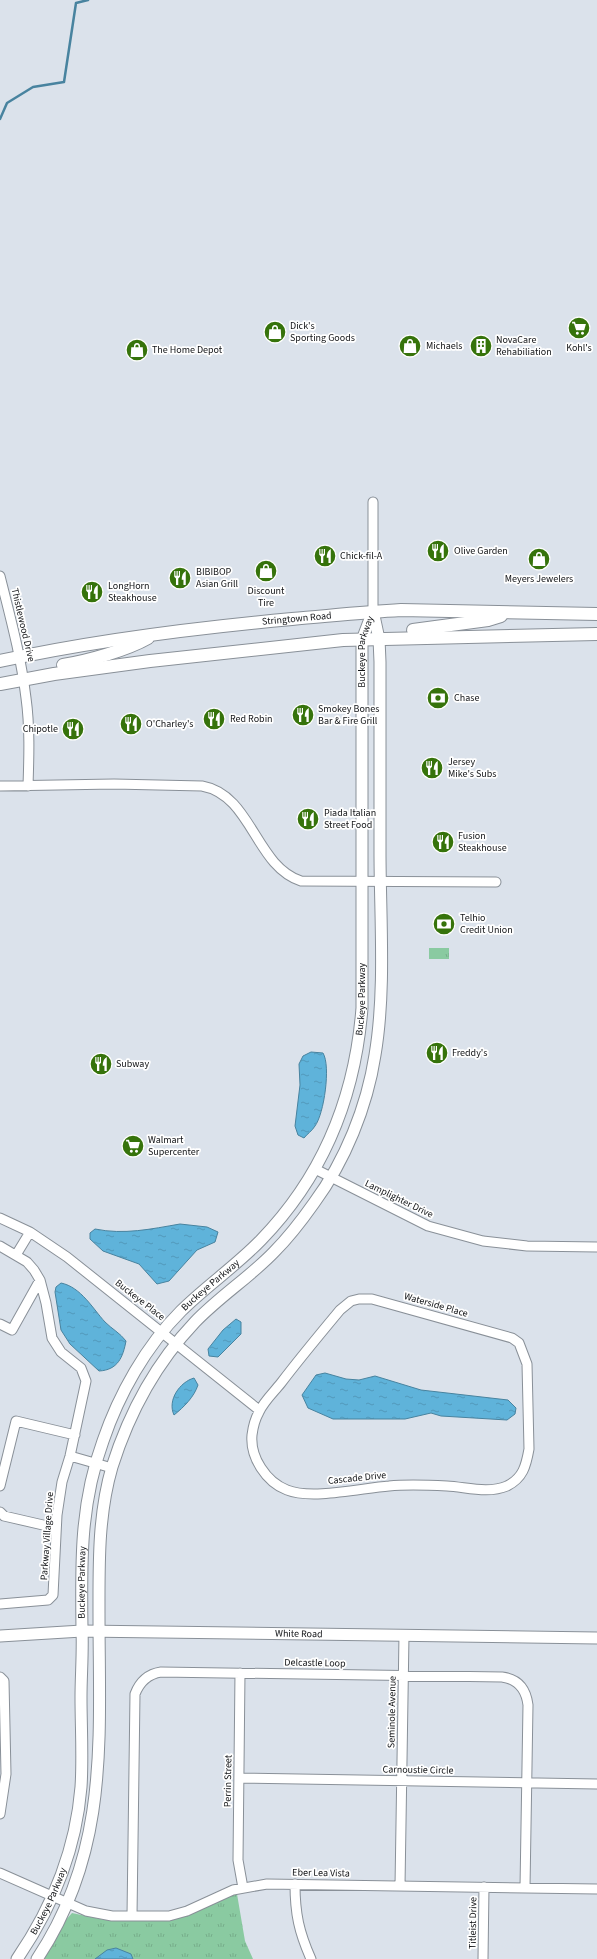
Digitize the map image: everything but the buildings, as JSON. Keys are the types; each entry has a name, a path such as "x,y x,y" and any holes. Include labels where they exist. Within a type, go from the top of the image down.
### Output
{"main road":[{"name":"Stringtown Road","path":"0,661 157,633 242,623 373,612 514,612 597,614"},
{"path":"0,684 150,661 362,640 379,635 426,630 488,620 514,612"},
{"path":"24,680 42,668 76,663 138,644 157,633"},
{"path":"379,635 597,634"},
{"path":"0,669 19,657"}],"street":[{"name":"Buckeye Parkway","path":"37,1959 68,1903 84,1857 96,1800 98,1764 99,1540 104,1502 112,1468 126,1429 152,1378 176,1345 212,1306 273,1253 296,1228 331,1178 357,1121 375,1055 379,1015 380,880 379,635 373,612 373,502"},
{"name":"Thistlewood Drive","path":"0,576 24,680 29,722 28,786"},
{"name":"Buckeye Parkway","path":"17,1959 37,1928 53,1896 72,1840 79,1802 82,1763 82,1538 87,1501 103,1440 121,1399 137,1369 162,1332 199,1294 260,1242 284,1215 315,1169 334,1131 344,1106 357,1057 362,1008 362,640 373,612"},
{"path":"0,786 114,784 186,785 211,788 220,792 231,802 278,867 288,876 301,881 380,880 496,882"},
{"name":"Lamplighter Drive","path":"315,1169 428,1226 483,1241 527,1246 597,1247"},
{"name":"Buckeye Place","path":"0,1218 30,1232 67,1257 259,1410"},
{"path":"16,1255 30,1232"},
{"path":"0,1246 28,1262 40,1280 12,1330 0,1324"},
{"name":"Parkway Village Drive","path":"0,1604 48,1600 53,1595 56,1528 62,1482 70,1456 86,1386 85,1376 81,1368 61,1352 52,1338 46,1303 40,1280"},
{"name":"Waterside Place","path":"259,1410 340,1310 350,1301 372,1299 512,1338 519,1343 527,1364 529,1449 521,1476"},
{"name":"Cascade Drive","path":"259,1410 254,1422 252,1435 252,1448 258,1462 273,1482 286,1490 296,1493 313,1494 390,1485 449,1486 489,1489 505,1486 521,1476"},
{"path":"0,1486 16,1421 75,1435"},
{"path":"70,1456 112,1468"},
{"path":"0,1512 4,1516 56,1528"},
{"name":"White Road","path":"0,1636 99,1631 597,1638"},
{"name":"Seminole Avenue","path":"400,1886 404,1635"},
{"name":"Delcastle Loop","path":"132,1916 135,1707 137,1688 150,1675 161,1672 502,1677 509,1678 518,1683 524,1690 528,1705 525,1888"},
{"name":"Perrin Street","path":"240,1673 238,1860 243,1888"},
{"path":"0,1814 6,1750 2,1679"},
{"name":"Carnoustie Circle","path":"239,1778 597,1784"},
{"name":"Eber Lea Vista","path":"0,1873 86,1911 104,1915 132,1916 162,1916 177,1914 243,1888 267,1884 597,1889"},
{"path":"295,1884 297,1922 301,1937 311,1959"},
{"name":"Titleist Drive","path":"483,1959 484,1887"}],"green space":[{"path":"429,948 449,948 449,959 429,959"},
{"path":"237,1894 245,1941 253,1959 42,1959 64,1922 72,1913 105,1920 177,1918 212,1902"}],"water":[{"path":"311,1052 323,1053 325,1059 326,1079 324,1101 318,1120 314,1128 304,1138 298,1135 295,1126 300,1085 299,1064 303,1056"},
{"path":"180,1224 207,1227 218,1232 215,1242 197,1250 169,1281 157,1284 139,1264 103,1251 90,1239 90,1233 95,1229 106,1231 127,1231"},
{"path":"61,1283 68,1285 81,1294 105,1322 126,1341 121,1357 111,1368 99,1371 70,1344 61,1330 55,1292 56,1287"},
{"path":"236,1319 241,1322 241,1334 218,1357 209,1356 208,1349 223,1330"},
{"path":"325,1373 346,1379 359,1380 375,1376 421,1390 508,1400 516,1408 515,1414 507,1420 441,1416 431,1413 405,1419 333,1419 308,1408 302,1395 316,1375"},
{"path":"194,1378 198,1385 194,1394 174,1415 172,1403 176,1392 184,1383"},
{"path":"116,1948 131,1954 133,1959 95,1959 107,1950"}],"waterway":[{"path":"0,119 7,103 33,87 64,82 76,3 88,0"}],"place":[{"name":"Kohl's","path":"579,328"},
{"name":"Dick's Sporting Goods","path":"275,332"},
{"name":"Michaels","path":"410,346"},
{"name":"NovaCare Rehabiliation","path":"481,346"},
{"name":"The Home Depot","path":"137,350"},
{"name":"Olive Garden","path":"438,551"},
{"name":"Chick-fil-A","path":"325,556"},
{"name":"Meyers Jewelers","path":"539,559"},
{"name":"Discount Tire","path":"266,571"},
{"name":"BIBIBOP Asian Grill","path":"180,578"},
{"name":"LongHorn Steakhouse","path":"92,592"},
{"name":"Chase","path":"438,698"},
{"name":"Smokey Bones Bar & Fire Grill","path":"303,715"},
{"name":"Red Robin","path":"214,719"},
{"name":"O'Charley's","path":"131,724"},
{"name":"Chipotle","path":"73,729"},
{"name":"Jersey Mike's Subs","path":"432,768"},
{"name":"Piada Italian Street Food","path":"308,819"},
{"name":"Fusion Steakhouse","path":"443,842"},
{"name":"Telhio Credit Union","path":"444,924"},
{"name":"Freddy's","path":"437,1053"},
{"name":"Subway","path":"101,1064"},
{"name":"Walmart Supercenter","path":"133,1146"}]}
